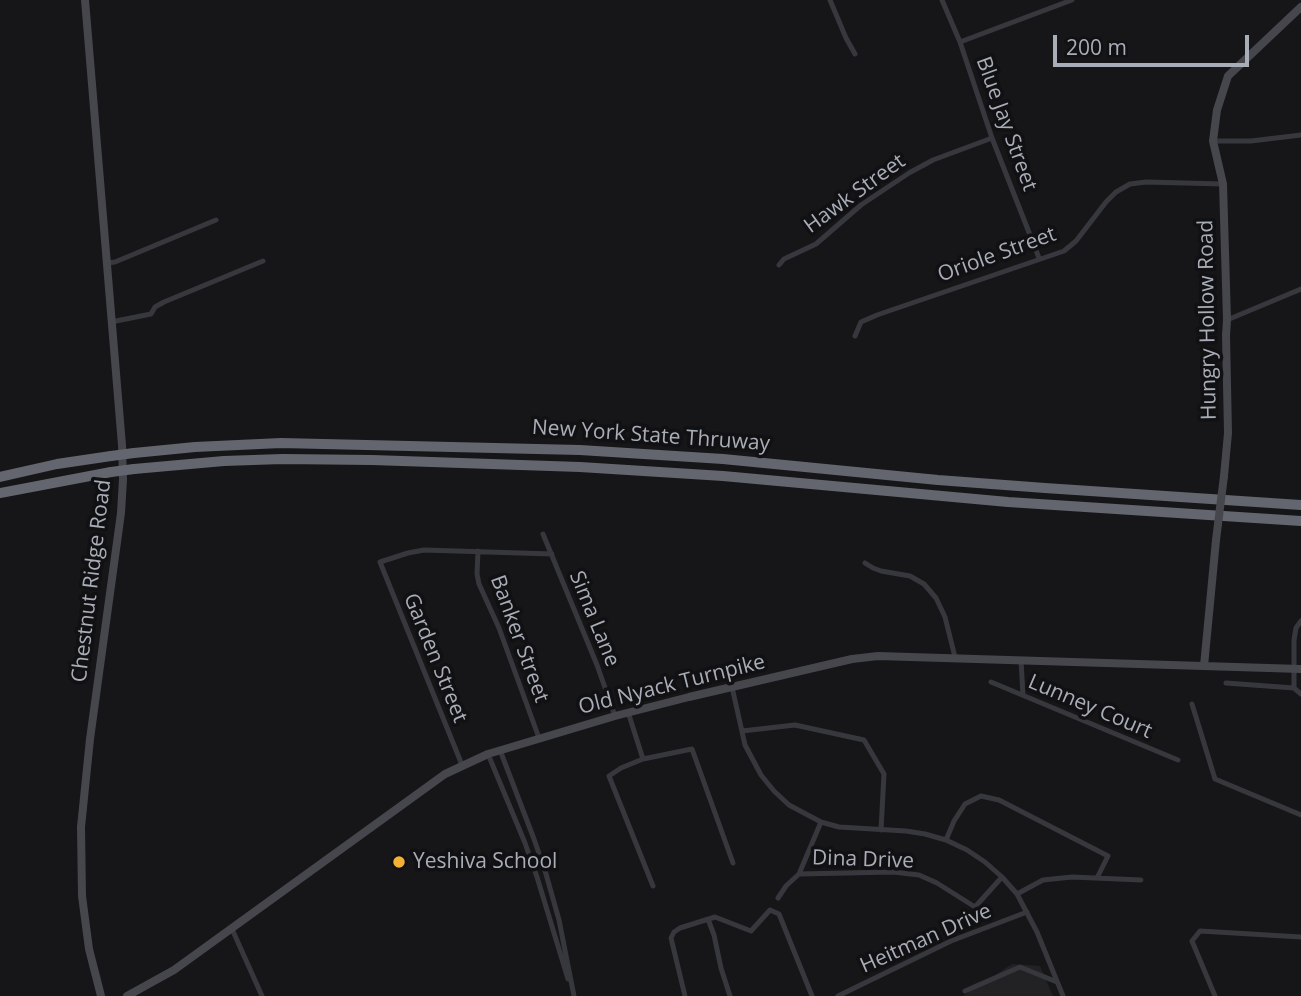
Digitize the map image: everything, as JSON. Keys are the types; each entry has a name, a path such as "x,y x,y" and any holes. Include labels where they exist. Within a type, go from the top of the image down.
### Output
{"highway":[{"name":"New York State Thruway","path":"0,477 57,464 134,453 281,443 580,450 723,458 978,483 1301,505"},
{"name":"New York State Thruway","path":"0,493 111,472 224,461 372,460 592,467 1008,502 1301,521"}],"street":[{"name":"Chestnut Ridge Road","path":"85,0 122,445 122,496 117,550 84,787 81,854 82,896 89,950 101,996"},
{"path":"830,0 855,54"},
{"name":"Blue Jay Street","path":"942,0 1039,258"},
{"path":"960,42 1072,0"},
{"name":"Hungry Hollow Road","path":"1204,666 1228,418 1223,184 1213,141 1217,110 1228,76 1301,7"},
{"path":"1213,141 1251,141 1301,135"},
{"name":"Hawk Street","path":"779,265 784,259 816,244 861,205 909,173 933,160 992,138"},
{"name":"Oriole Street","path":"855,336 861,322 1064,250 1116,192 1130,184 1223,184"},
{"path":"106,263 115,262 216,220"},
{"path":"111,322 151,314 155,307 164,302 263,261"},
{"path":"1227,320 1301,289"},
{"name":"Sima Lane","path":"543,534 615,716"},
{"name":"Garden Street","path":"462,765 380,562 424,550 478,551"},
{"path":"478,551 552,554"},
{"name":"Banker Street","path":"478,551 479,584 499,628 539,738"},
{"path":"865,563 881,571 910,576 924,584 936,598 945,617 955,657"},
{"path":"1294,688 1298,669 1294,640 1296,628 1301,621"},
{"name":"Old Nyack Turnpike","path":"127,996 174,970 445,774 499,750 628,712 852,659 878,656 1298,669"},
{"path":"1021,660 1023,695"},
{"name":"Lunney Court","path":"991,682 1178,760"},
{"path":"1226,683 1294,688 1301,694"},
{"path":"732,687 741,731 751,759 774,791 789,805 821,822 839,827 925,834 946,840 985,862 1017,894 1063,996"},
{"path":"1192,704 1215,779 1301,815"},
{"path":"628,712 643,759"},
{"path":"741,731 795,725 864,740 884,774 881,830"},
{"path":"653,886 609,776 643,759 692,749 733,863"},
{"path":"499,750 546,874 559,920 573,996"},
{"path":"488,754 533,866 573,996"},
{"path":"946,840 965,804 981,796 999,800 1108,856 1097,877"},
{"name":"Dina Drive","path":"821,822 799,874 893,872 919,875 975,907 1002,877"},
{"path":"778,898 799,874"},
{"path":"1017,894 1043,880 1072,877 1141,880"},
{"path":"685,996 671,938 674,932 715,918 751,931 770,910 779,914 812,996"},
{"name":"Heitman Drive","path":"838,996 951,941 1027,912"},
{"path":"708,919 730,996"},
{"path":"232,929 262,996"},
{"path":"1214,996 1192,941 1200,931 1301,937"},
{"path":"965,992 1020,967 1057,982"}],"shaded area":[{"path":"1012,964 1040,966 1053,996 963,996"}],"place":[{"name":"Yeshiva School","path":"399,862"}]}
